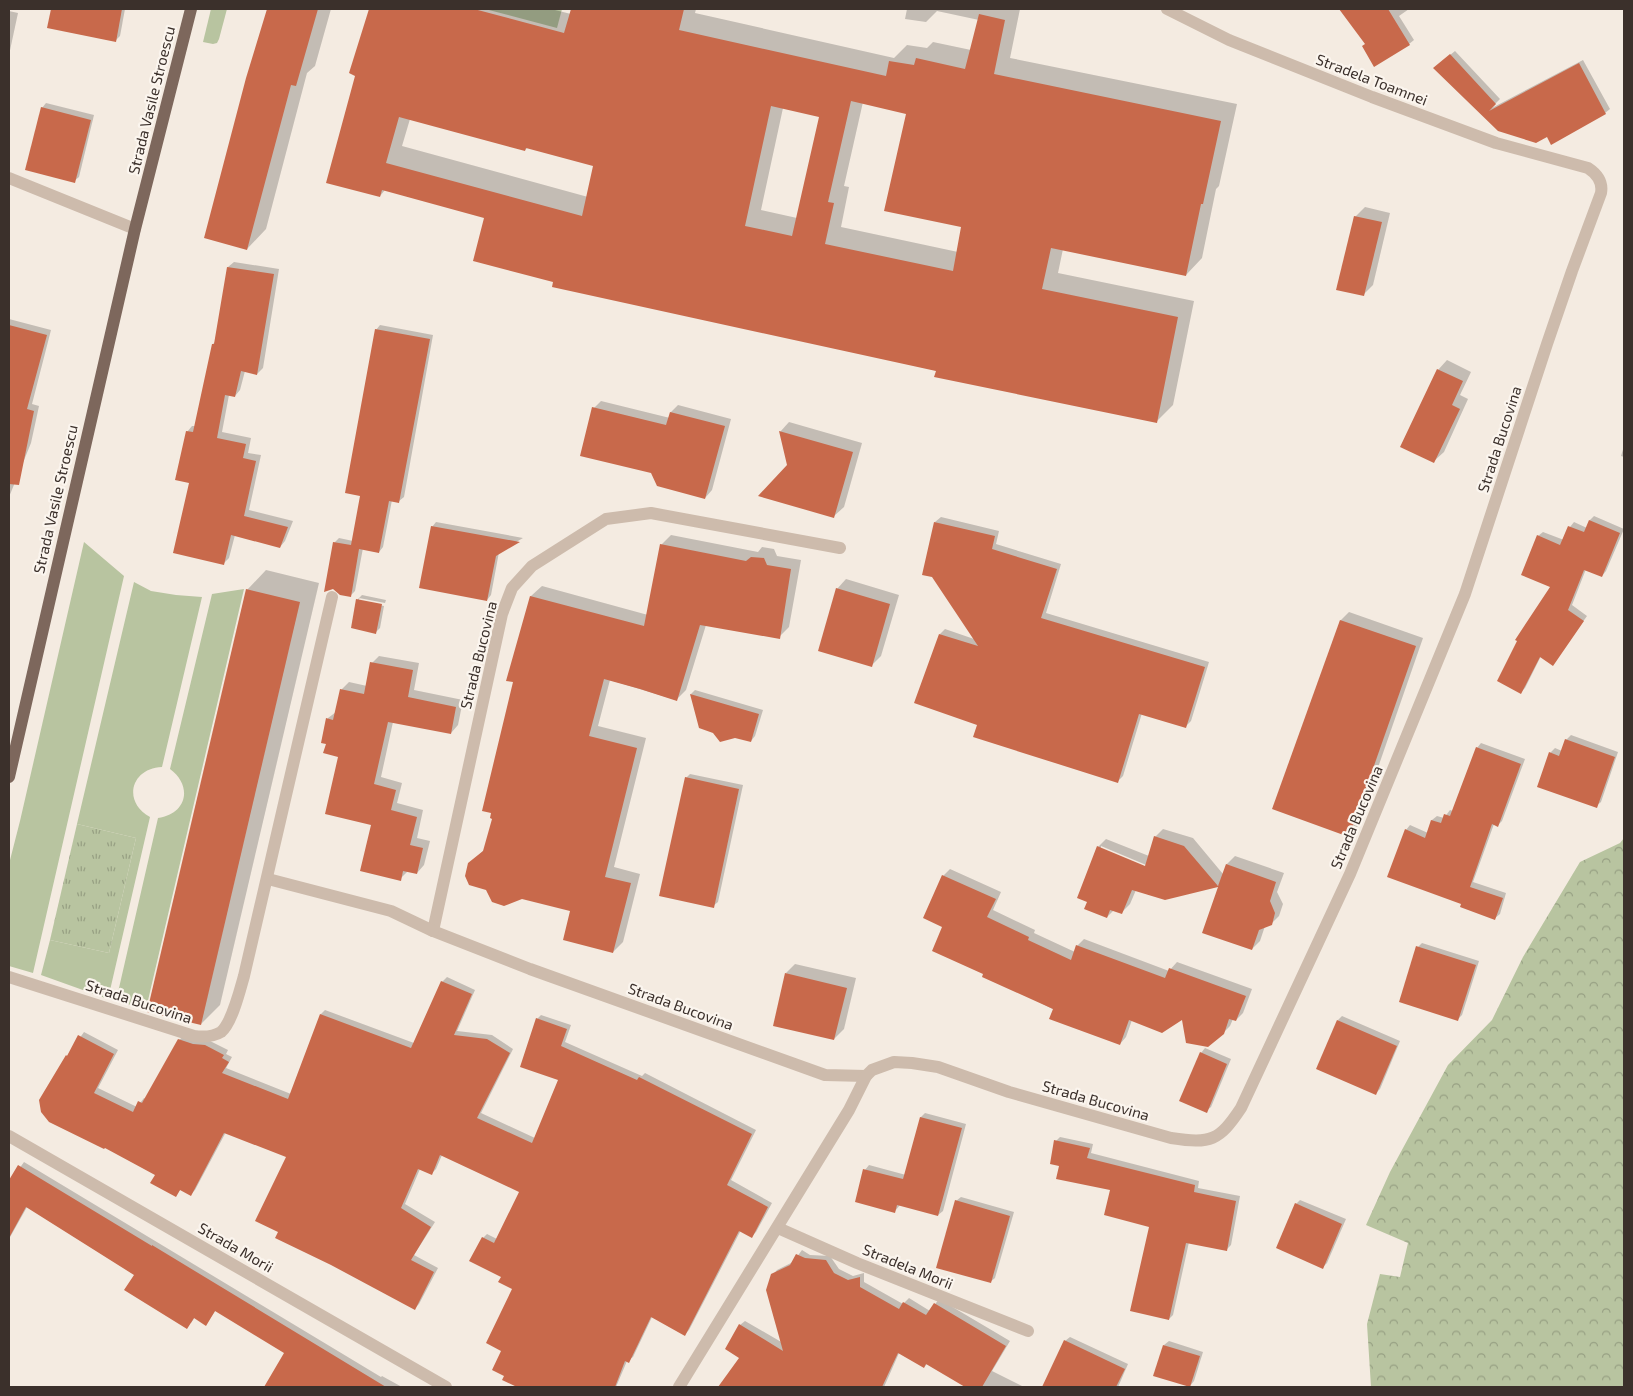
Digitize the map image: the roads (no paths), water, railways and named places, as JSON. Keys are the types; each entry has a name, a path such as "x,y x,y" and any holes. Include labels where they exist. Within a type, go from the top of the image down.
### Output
{"main road":[{"name":"Strada Vasile Stroescu","path":"9,777 13,734 135,229 191,9"}],"street":[{"name":"Stradela Toamnei","path":"1167,9 1229,40 1372,97 1496,143 1572,163"},
{"name":"Strada Bucovina","path":"268,879 391,911 432,931 530,969 825,1075 866,1076 872,1070 894,1062 938,1067 1009,1092 1171,1138 1188,1140 1217,1137 1230,1126 1242,1108 1350,874 1465,594 1546,344 1601,194 1602,188 1593,172 1572,163"},
{"path":"9,178 135,229"},
{"name":"Strada Bucovina","path":"432,931 502,614 512,588 532,566 606,518 632,514 651,513 840,548"},
{"name":"Strada Bucovina","path":"9,977 194,1036 206,1037 221,1032 228,1021 244,976 332,597"},
{"path":"679,1387 849,1110 866,1076"},
{"name":"Strada Morii","path":"9,1136 446,1387"},
{"name":"Stradela Morii","path":"778,1228 857,1263 1028,1331"}]}
